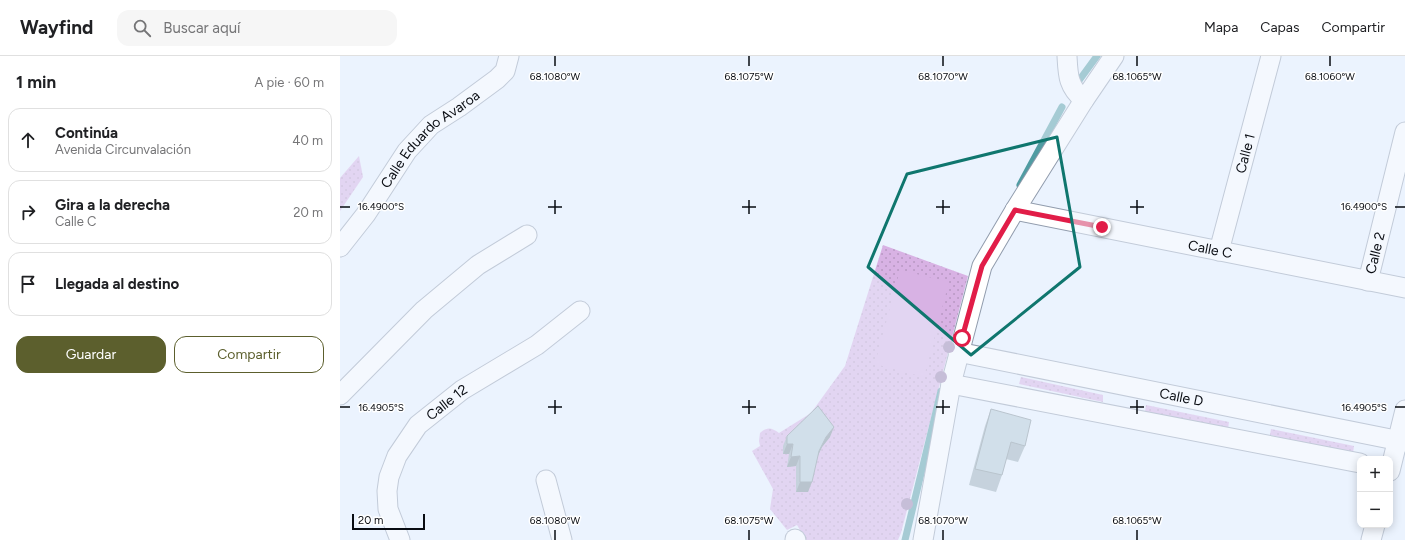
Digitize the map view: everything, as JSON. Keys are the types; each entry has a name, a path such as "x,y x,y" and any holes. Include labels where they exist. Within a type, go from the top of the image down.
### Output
{"street":[{"name":"Calle Eduardo Avaroa","path":"340,247 366,214 407,151 431,125 497,79 505,71 509,56"},
{"path":"1067,56 1068,76 1071,86 1084,100"},
{"path":"923,540 951,384 958,352 982,266 1015,210 1084,100 1114,56"},
{"name":"Calle 1","path":"1219,251 1271,56"},
{"name":"Calle 2","path":"1368,281 1405,132"},
{"name":"Calle C","path":"1015,210 1405,288"},
{"path":"340,396 424,310 478,265 527,236"},
{"name":"Calle 12","path":"400,540 388,509 387,491 389,477 397,456 418,425 462,390 537,345 580,311"},
{"name":"Calle D","path":"958,352 1401,441"},
{"path":"951,384 1357,461"},
{"path":"1394,470 1401,441 1405,410"},
{"path":"546,480 562,540"},
{"path":"1371,540 1374,528"}],"highlighted area":[{"path":"1057,137 1080,267 971,355 868,267 907,174"}],"shaded area":[{"path":"359,156 363,177 340,211 340,178"},
{"path":"883,245 968,276 901,533 898,540 806,540 797,525 787,530 770,509 773,489 752,451 760,446 760,433 762,431 769,428 779,433 811,413 845,366"},
{"path":"900,270 949,282 924,377 875,364"},
{"path":"1021,377 1103,395 1103,402 1019,384"},
{"path":"1146,405 1229,422 1228,429 1145,412"},
{"path":"1271,429 1354,446 1353,453 1270,435"}],"building":[{"path":"818,406 834,427 826,437 819,451 812,482 800,482 800,456 791,457 793,444 787,444 787,436"},
{"path":"991,409 1031,420 1025,446 1011,442 1002,475 975,469"}],"waterway":[{"path":"1075,86 1097,56"},
{"path":"1020,185 1062,107"},
{"path":"905,540 941,391"}],"route":[{"path":"962,338 982,266 1015,210 1102,227"}]}
